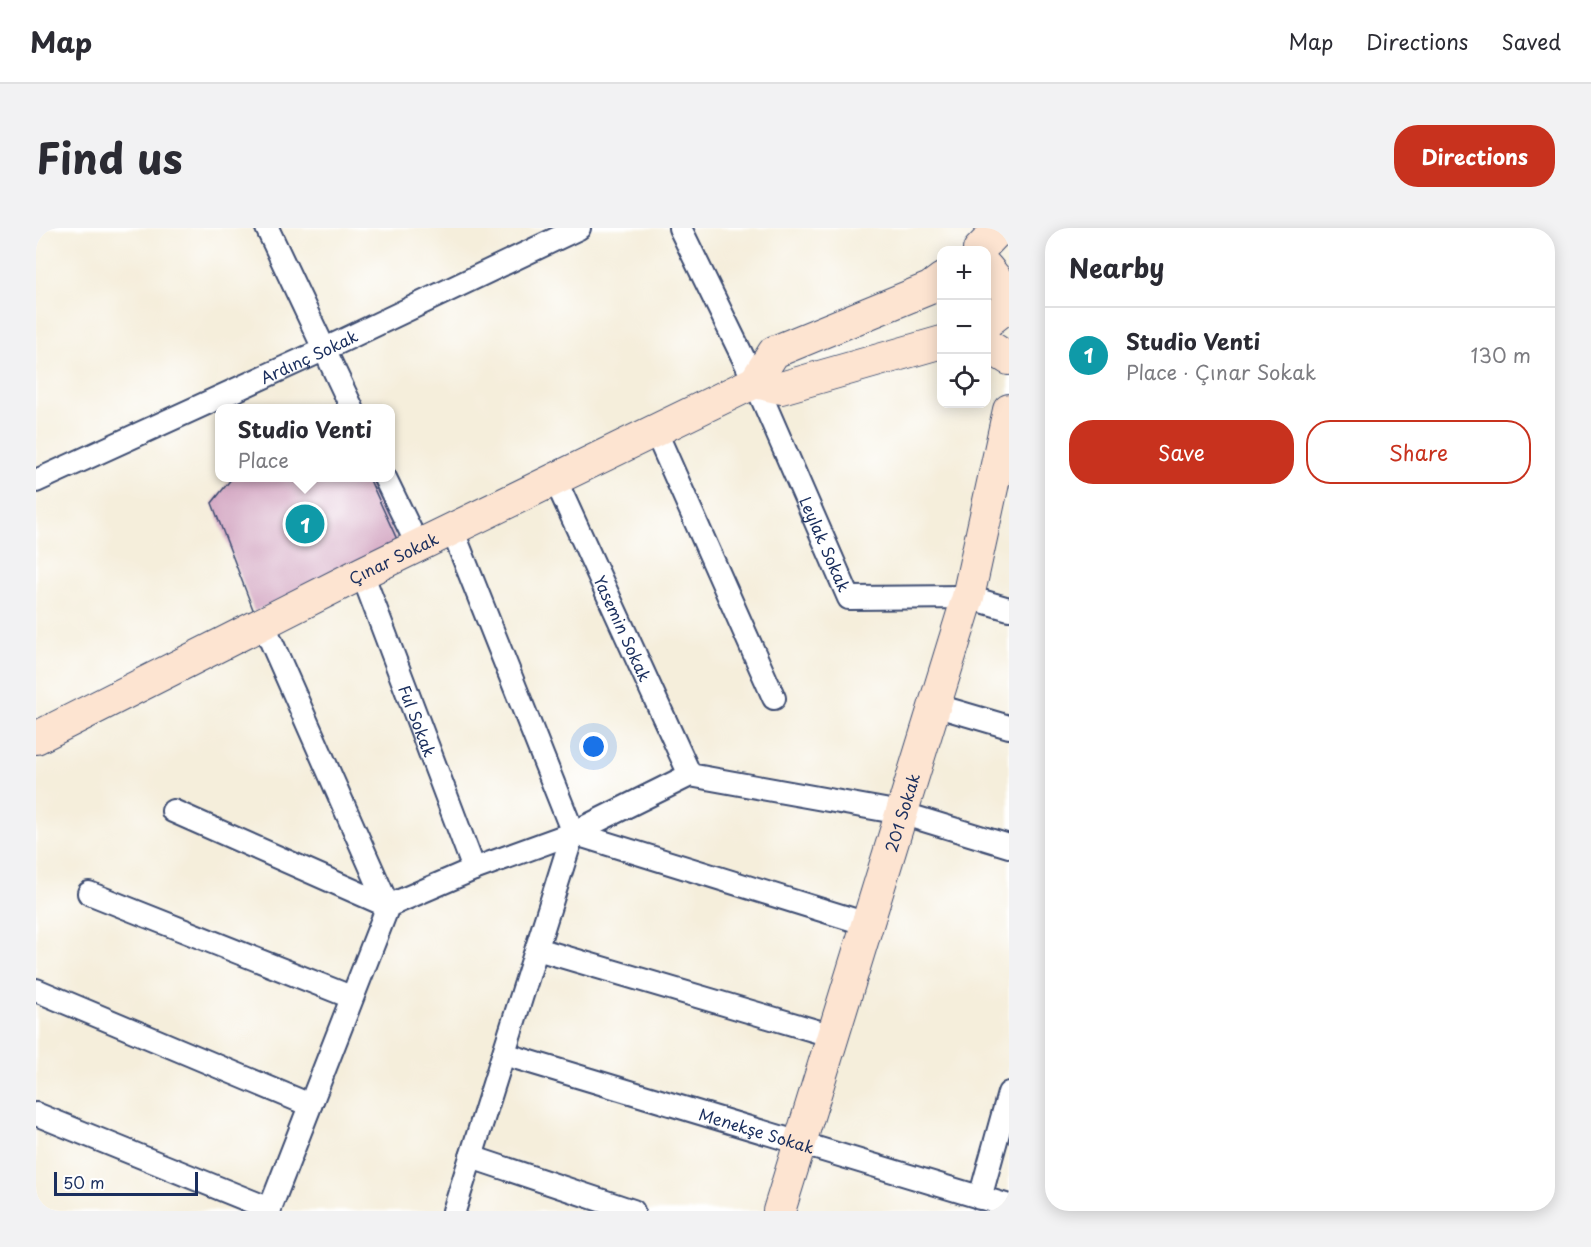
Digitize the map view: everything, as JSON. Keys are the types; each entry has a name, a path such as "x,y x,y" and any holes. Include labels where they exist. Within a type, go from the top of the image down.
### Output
{"street":[{"path":"267,228 350,404"},
{"name":"Ardınç Sokak","path":"36,481 323,350 579,228"},
{"path":"680,228 755,382"},
{"path":"983,246 1000,228"},
{"path":"991,273 1009,295"},
{"path":"755,382 774,352 937,290"},
{"path":"991,319 1009,305"},
{"path":"755,382 781,388 937,343"},
{"path":"991,348 1009,359"},
{"name":"Çınar Sokak","path":"36,738 362,573 755,382"},
{"name":"Leylak Sokak","path":"755,382 849,598 968,597"},
{"name":"201 Sokak","path":"779,1211 999,495 1009,410"},
{"path":"655,430 774,698"},
{"name":"Yasemin Sokak","path":"555,479 690,776"},
{"path":"387,482 418,546"},
{"path":"452,529 573,833 454,1211"},
{"name":"Ful Sokak","path":"362,573 474,869"},
{"path":"968,597 1009,609"},
{"path":"263,623 388,906"},
{"path":"934,705 1009,727"},
{"path":"36,1114 269,1210 388,906 474,869 573,833 690,776 901,813 1009,846"},
{"path":"173,811 388,906"},
{"path":"573,833 867,924"},
{"path":"89,893 351,997"},
{"path":"537,949 833,1036"},
{"path":"36,990 310,1105"},
{"name":"Menekşe Sokak","path":"504,1054 1009,1206"},
{"path":"980,1198 1009,1093"},
{"path":"471,1157 633,1211"}],"building":[{"path":"229,482 371,482 399,544 254,612 212,503"}],"place":[{"name":"Studio Venti","path":"305,524"}]}
